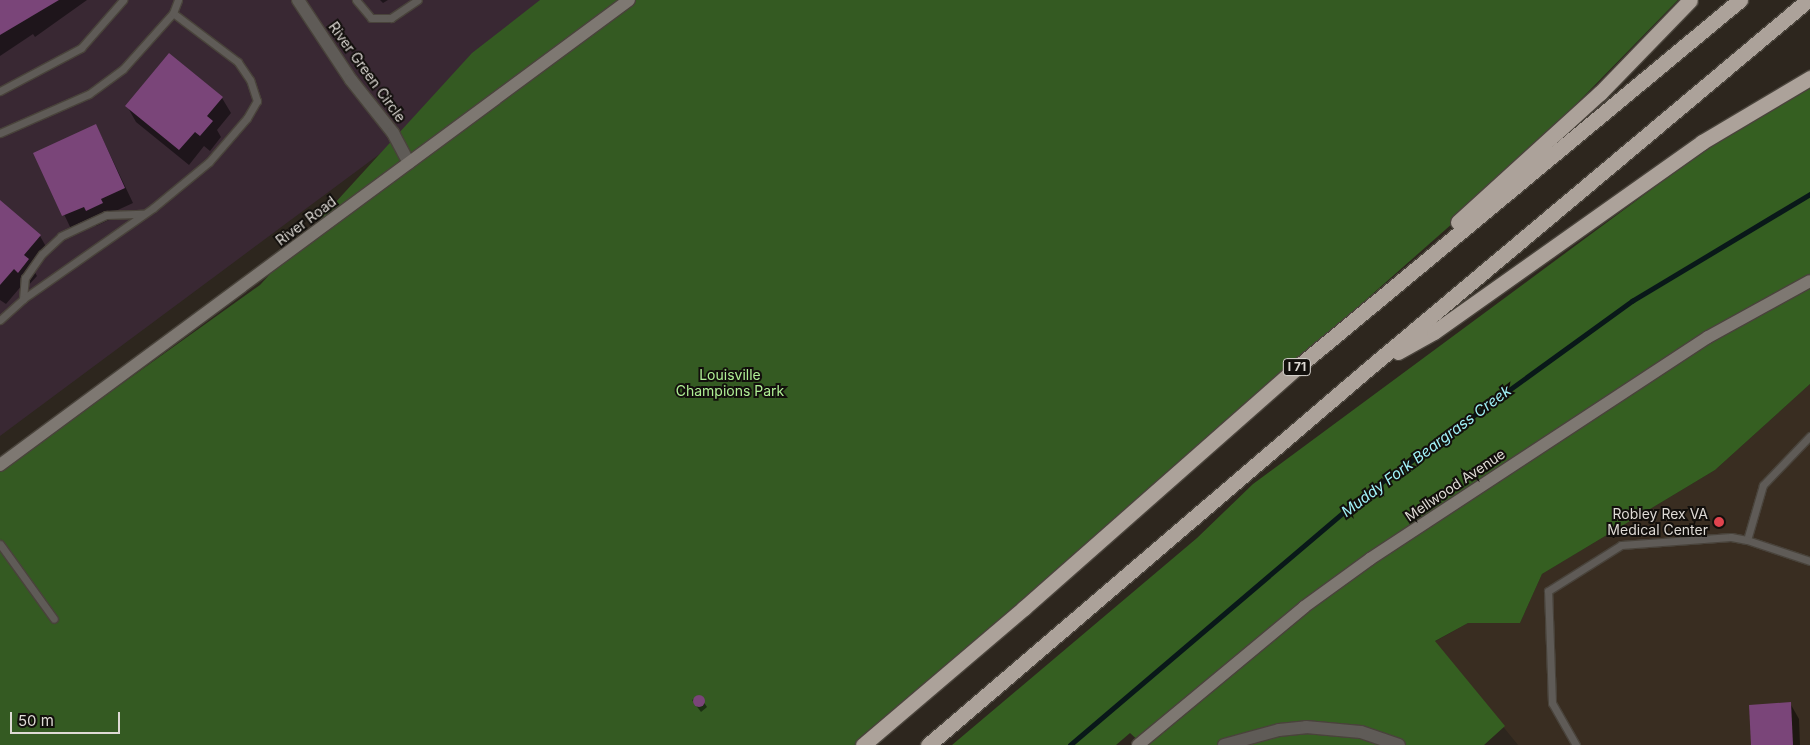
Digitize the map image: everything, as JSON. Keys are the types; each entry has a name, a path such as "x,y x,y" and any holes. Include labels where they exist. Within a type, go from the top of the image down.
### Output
{"highway":[{"path":"1300,365 1600,93 1690,0"},
{"name":"I 71","path":"863,745 1024,608 1300,365 1740,0"},
{"path":"928,745 1368,368 1808,0"},
{"path":"1368,368 1434,332 1695,147 1810,78"}],"street":[{"name":"River Green Circle","path":"298,0 351,80 393,133 409,163"},
{"name":"River Road","path":"0,465 629,0"},
{"name":"Mellwood Avenue","path":"1138,745 1304,607 1370,559 1708,337 1810,281"},
{"path":"1224,745 1279,730 1306,727 1361,732 1399,745"}],"lane":[{"path":"0,91 81,48 123,0"},
{"path":"0,133 89,94 123,69 173,13 178,0"},
{"path":"356,0 371,18 391,18 418,0"},
{"path":"0,320 23,299 143,214 209,162 257,101 250,80 238,62 173,13"},
{"path":"23,299 25,278 42,254 61,236 106,215 143,214"},
{"path":"1747,540 1763,485 1810,436"},
{"path":"1576,745 1552,703 1548,591 1621,545 1731,537 1747,540 1810,561"},
{"path":"0,544 54,619"}],"shaded area":[{"path":"0,0 587,0 0,436"},
{"name":"Robley Rex VA Medical Center","path":"1810,384 1810,745 1518,745 1434,642 1468,623 1520,623 1542,574 1715,470"}],"green space":[{"name":"Louisville Champions Park","path":"540,0 1678,0 1504,178 861,745 0,745 0,471 260,285 472,53"},
{"path":"1810,88 1810,384 1715,470 1542,574 1520,623 1468,623 1435,641 1505,726 1484,745 1143,745 1130,733 1116,745 952,745 1197,538 1253,484 1721,138"}],"building":[{"path":"0,0 59,0 0,35"},
{"path":"169,53 223,97 207,116 213,121 200,136 195,132 179,150 125,106"},
{"path":"96,124 125,188 101,199 103,203 86,211 84,207 62,216 33,153"},
{"path":"0,200 41,235 24,255 29,259 18,273 14,269 0,285"},
{"path":"701,695 704,696 704,706 697,707 694,706 693,699 694,696"},
{"path":"1791,702 1793,745 1751,745 1749,705"}],"waterway":[{"name":"Muddy Fork Beargrass Creek","path":"1070,745 1364,495 1632,301 1810,194"}],"place":[{"name":"Robley Rex VA Medical Center","path":"1719,522"}]}
